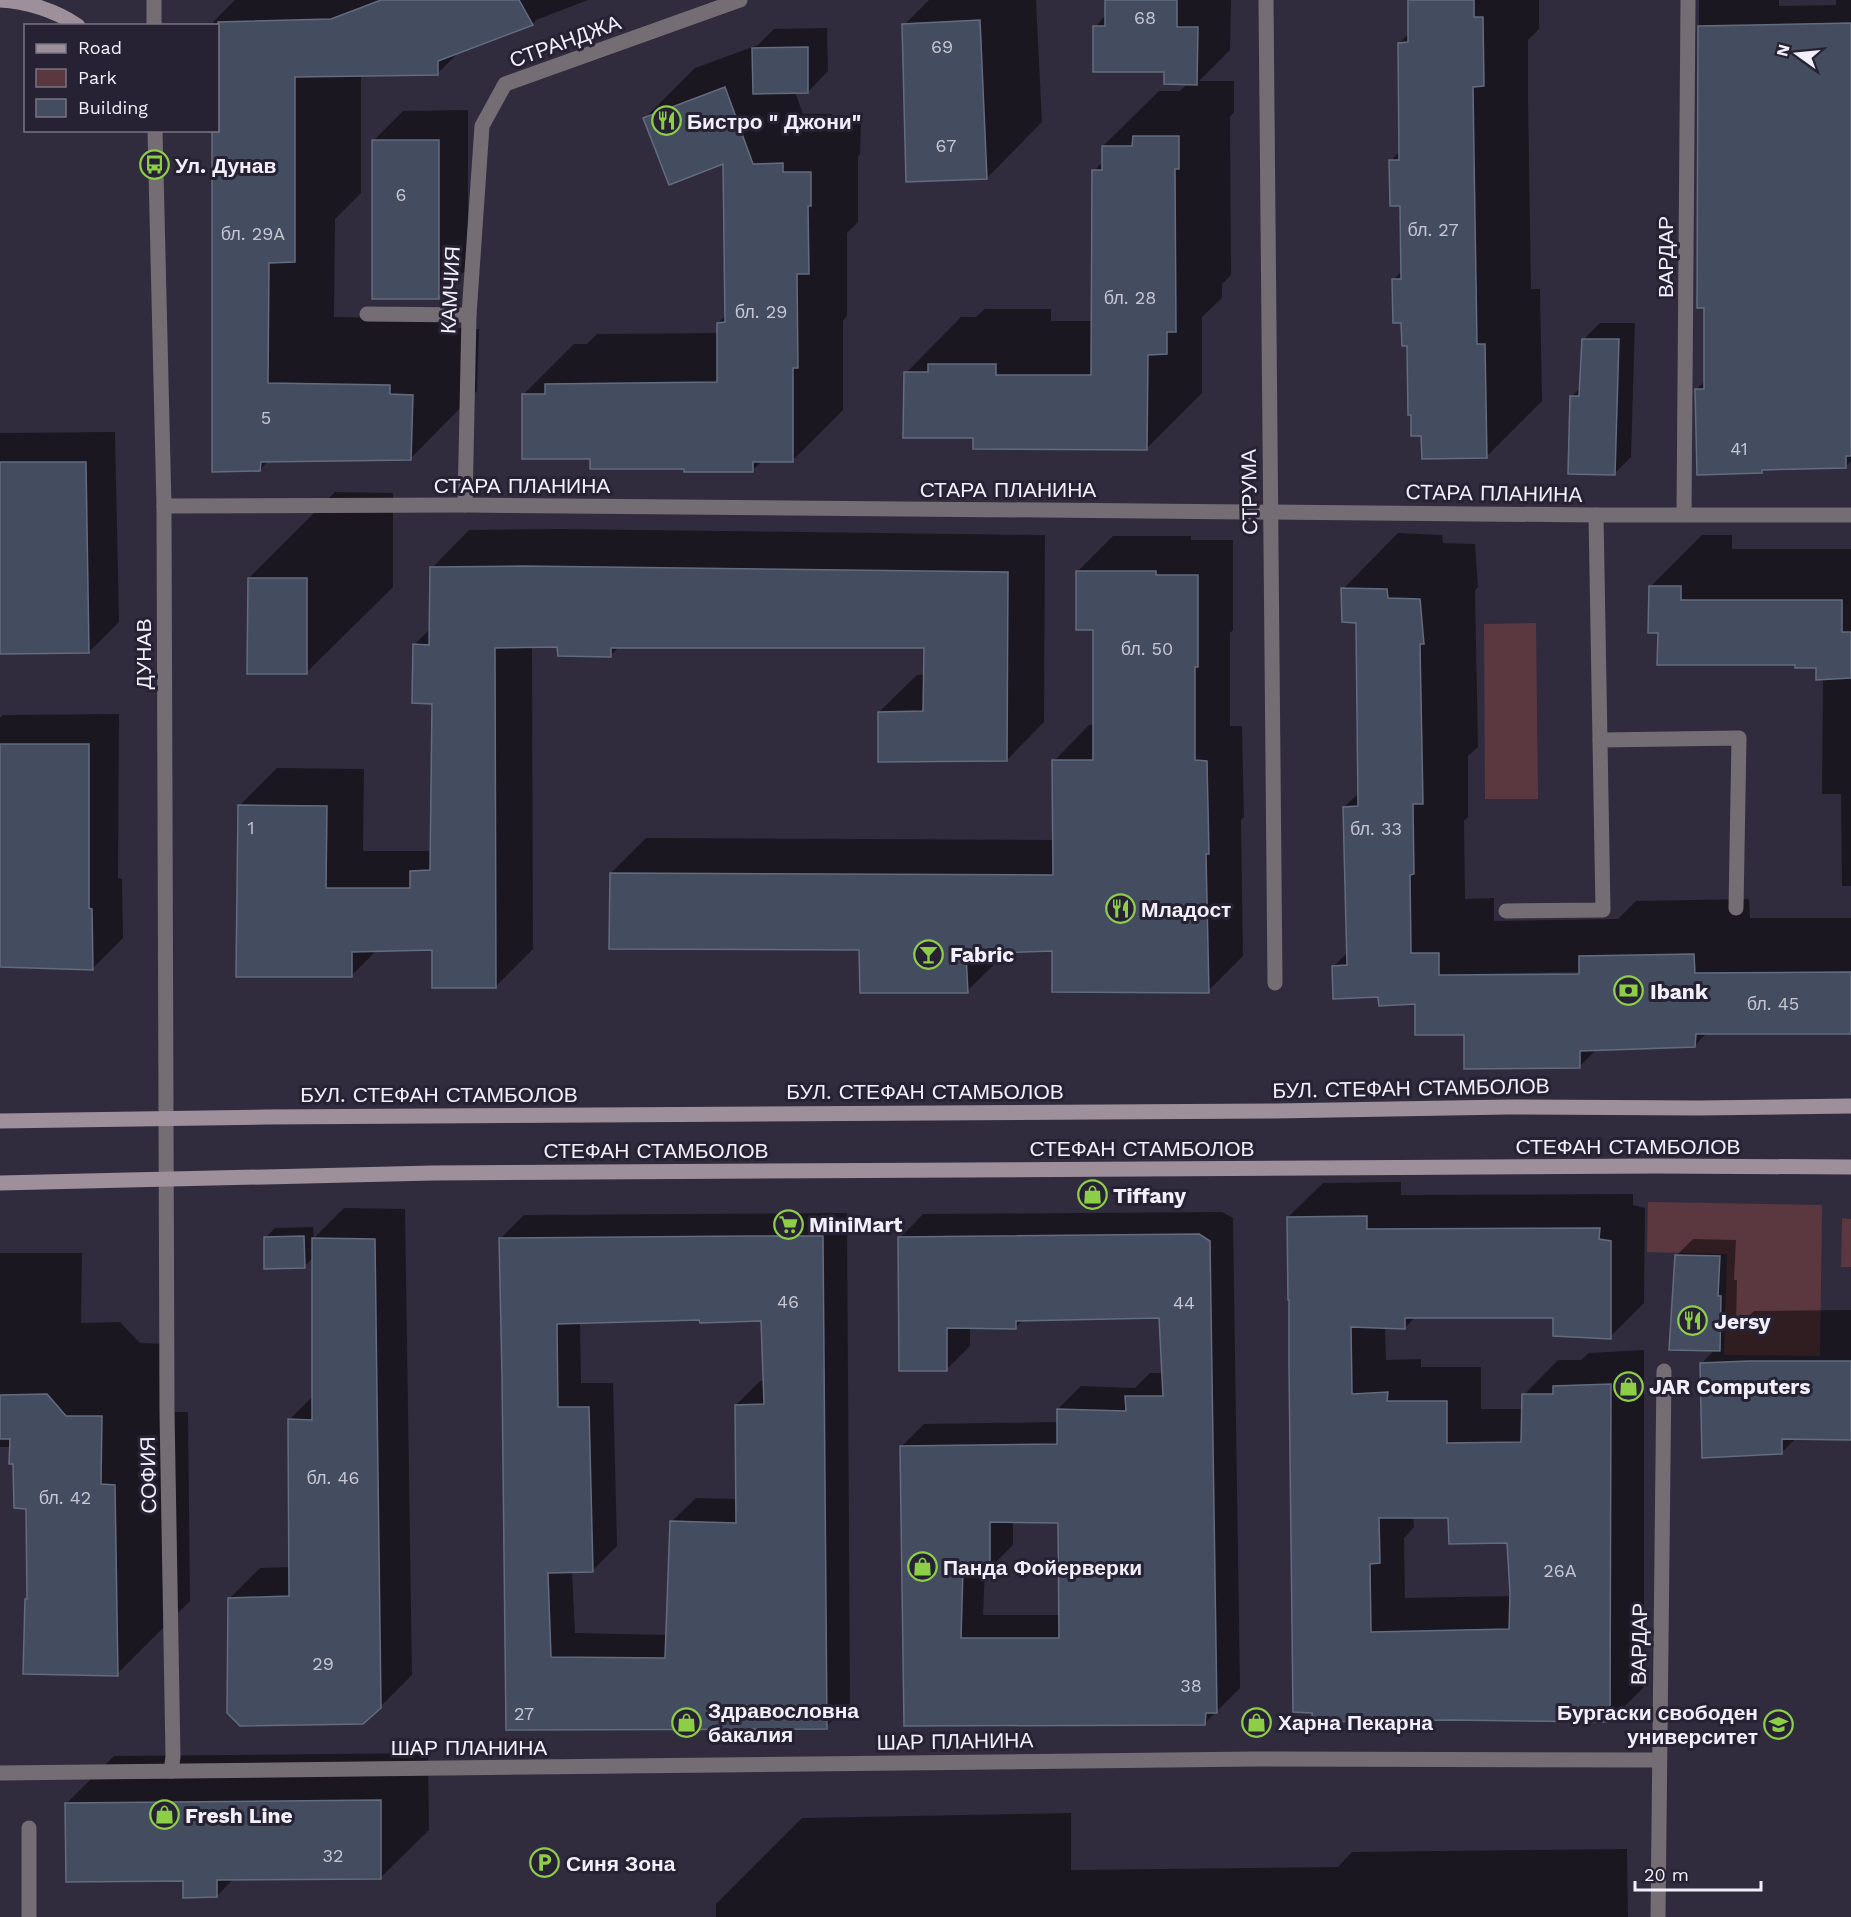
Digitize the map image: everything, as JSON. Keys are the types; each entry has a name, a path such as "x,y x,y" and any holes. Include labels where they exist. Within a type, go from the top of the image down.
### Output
{"main road":[{"path":"0,0 32,5 71,20 76,24"},
{"name":"БУЛ. СТЕФАН СТАМБОЛОВ","path":"0,1121 877,1112 1851,1106"},
{"name":"СТЕФАН СТАМБОЛОВ","path":"166,1178 240,1179 433,1173 1657,1166 1851,1167"},
{"path":"0,1183 166,1178"}],"street":[{"path":"154,0 154,24"},
{"name":"СТРАНДЖА","path":"505,84 740,0"},
{"name":"СТРУМА","path":"1266,0 1275,983"},
{"name":"ВАРДАР","path":"1684,514 1688,0"},
{"name":"КАМЧИЯ","path":"465,505 469,315 482,126 505,84"},
{"name":"ДУНАВ","path":"155,132 164,506 166,1178"},
{"path":"367,314 469,315"},
{"name":"СТАРА ПЛАНИНА","path":"164,506 465,505 1596,515 1851,515"},
{"path":"1506,911 1602,910 1596,515"},
{"path":"1600,740 1739,738 1736,908"},
{"name":"СОФИЯ","path":"166,1178 167,1411 173,1745 171,1771"},
{"name":"ВАРДАР","path":"1658,1917 1664,1371"},
{"name":"ШАР ПЛАНИНА","path":"0,1773 1255,1759 1659,1760"},
{"path":"29,1828 29,1917"}],"green space":[{"path":"1536,623 1538,799 1485,799 1484,624"},
{"path":"1648,1202 1822,1205 1820,1356 1724,1355 1727,1254 1647,1252"},
{"path":"1842,1218 1851,1219 1851,1267 1841,1267"}],"building":[{"path":"381,0 519,0 533,25 438,61 438,75 295,77 295,262 269,263 268,383 390,385 390,394 413,395 411,460 261,462 260,471 212,472 212,132 219,132 218,22 331,19"},
{"path":"1105,0 1177,0 1177,27 1198,27 1197,85 1164,84 1164,72 1093,72 1093,26 1105,26"},
{"path":"1408,0 1474,0 1474,17 1483,17 1484,86 1473,87 1477,344 1485,344 1487,458 1422,459 1421,436 1411,436 1411,415 1408,415 1407,346 1402,346 1401,323 1393,323 1392,279 1401,279 1400,206 1390,206 1389,160 1399,160 1398,43 1408,42"},
{"path":"980,20 987,179 906,182 902,24"},
{"path":"1851,23 1851,456 1846,456 1846,468 1762,470 1762,473 1697,475 1695,389 1704,389 1704,308 1697,308 1698,26"},
{"path":"808,47 808,93 753,94 752,48"},
{"path":"725,87 753,164 783,163 783,172 811,172 811,206 808,206 809,274 797,274 798,368 793,368 793,462 753,462 753,472 684,472 684,469 590,469 590,459 522,459 522,394 545,394 545,384 717,382 717,323 725,322 723,164 669,185 643,118"},
{"path":"1133,136 1179,136 1179,169 1175,169 1176,332 1167,332 1167,354 1148,355 1147,450 973,449 973,438 903,438 904,372 928,372 928,364 996,364 996,375 1091,375 1092,170 1102,170 1102,146 1132,146"},
{"path":"372,140 439,140 439,299 372,299"},
{"path":"1582,339 1619,339 1615,475 1568,474 1570,396 1579,396"},
{"path":"0,462 86,462 89,653 0,654"},
{"path":"430,567 1008,572 1007,761 878,762 878,712 923,711 924,648 611,648 611,657 558,656 557,647 495,648 496,988 432,988 432,950 352,952 352,977 236,977 238,805 327,806 326,888 410,888 410,871 430,870 432,704 412,703 413,644 429,645"},
{"path":"1076,571 1156,571 1156,575 1198,575 1195,760 1207,761 1209,854 1206,854 1209,993 1052,992 1052,951 966,954 968,993 860,993 859,950 609,949 610,873 1053,875 1052,760 1093,760 1093,630 1076,630"},
{"path":"248,578 307,578 307,674 247,674"},
{"path":"1649,586 1681,586 1681,600 1842,600 1842,632 1851,632 1851,678 1816,680 1816,668 1795,668 1795,665 1657,665 1658,633 1648,633"},
{"path":"1341,588 1387,589 1388,598 1420,599 1424,644 1420,644 1423,804 1413,804 1414,874 1410,875 1411,953 1439,953 1439,975 1579,974 1579,956 1694,954 1695,973 1851,972 1851,1034 1696,1034 1695,1047 1580,1051 1580,1068 1464,1069 1464,1035 1415,1035 1415,1004 1379,1006 1378,997 1333,999 1332,966 1347,965 1343,807 1358,806 1356,623 1342,622"},
{"path":"0,744 89,744 89,908 92,909 93,970 0,967"},
{"path":"1367,1216 1367,1229 1600,1228 1599,1239 1611,1241 1611,1339 1553,1336 1553,1318 1405,1318 1405,1329 1351,1327 1352,1394 1388,1392 1387,1401 1447,1401 1447,1443 1521,1442 1522,1394 1553,1394 1553,1386 1611,1384 1610,1722 1450,1720 1312,1722 1312,1713 1293,1712 1287,1217","holes":["1379,1518 1448,1518 1449,1544 1507,1543 1510,1593 1509,1629 1371,1632 1370,1564 1380,1563"]},
{"path":"1199,1234 1210,1241 1217,1713 1206,1713 1205,1725 904,1726 900,1446 1057,1444 1057,1409 1126,1411 1125,1396 1163,1396 1159,1318 1016,1321 1016,1329 947,1328 947,1371 899,1371 898,1237","holes":["990,1522 1058,1523 1059,1638 961,1638 963,1569 990,1569"]},
{"path":"304,1236 305,1268 264,1269 264,1237"},
{"path":"823,1236 827,1729 506,1730 499,1238","holes":["699,1320 700,1323 761,1321 764,1404 735,1405 736,1523 670,1521 665,1658 551,1657 548,1573 593,1572 589,1407 558,1407 557,1324"]},
{"path":"312,1238 375,1239 381,1708 363,1724 240,1726 227,1713 228,1598 289,1596 288,1419 312,1420"},
{"path":"1675,1255 1720,1256 1718,1296 1721,1296 1720,1351 1669,1350"},
{"path":"1851,1361 1851,1440 1782,1439 1782,1454 1702,1458 1700,1363"},
{"path":"47,1394 66,1416 102,1416 101,1484 115,1485 118,1676 23,1674 25,1599 27,1599 26,1509 14,1508 13,1464 9,1464 10,1439 0,1439 0,1395"},
{"path":"381,1800 381,1879 217,1880 217,1897 183,1898 183,1881 66,1882 65,1803"}],"place":[{"name":"Бистро \" Джони\"","path":"666,121"},
{"name":"Ул. Дунав","path":"154,165"},
{"name":"Младост","path":"1120,909"},
{"name":"Fabric","path":"929,954"},
{"name":"Ibank","path":"1629,991"},
{"name":"Tiffany","path":"1092,1195"},
{"name":"MiniMart","path":"788,1224"},
{"name":"Jersy","path":"1693,1321"},
{"name":"JAR Computers","path":"1628,1386"},
{"name":"Панда Фойерверки","path":"922,1567"},
{"name":"Здравословна бакалия","path":"687,1722"},
{"name":"Харна Пекарна","path":"1257,1722"},
{"name":"Бургаски свободен университет","path":"1779,1724"},
{"name":"Fresh Line","path":"164,1815"},
{"name":"Синя Зона","path":"545,1863"}]}
